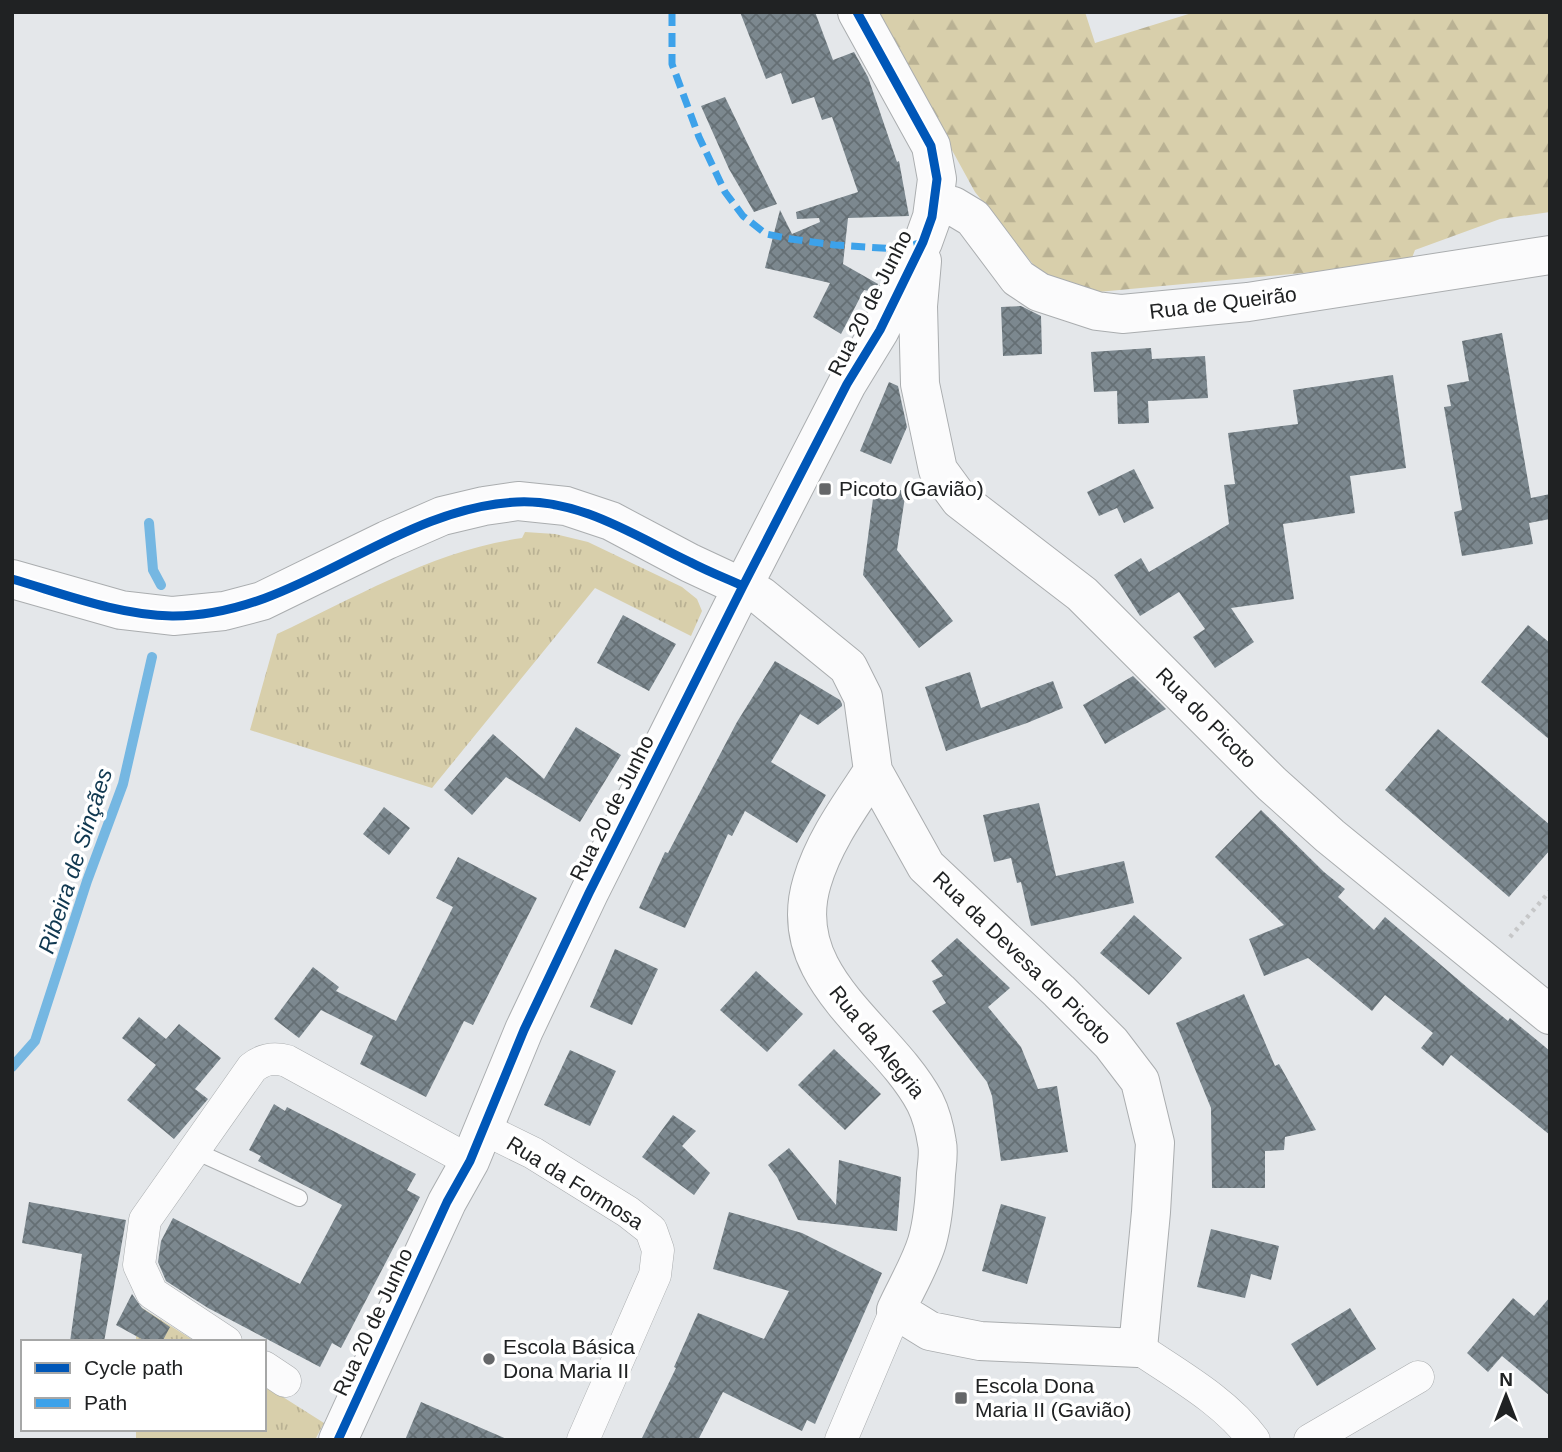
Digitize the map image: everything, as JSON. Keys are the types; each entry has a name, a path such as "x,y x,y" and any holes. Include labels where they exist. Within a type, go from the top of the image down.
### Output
{"street":[{"name":"Rua 20 de Junho","path":"338,1440 447,1202 477,1145 524,1030 583,906 743,586 848,384 880,330 923,242 936,202 937,179 931,146 857,12"},
{"name":"Rua de Queirão","path":"936,202 953,206 974,218 1018,278 1039,292 1097,311 1122,314 1248,302 1550,255"},
{"name":"Rua do Picoto","path":"923,242 918,306 920,384 938,470 960,500 1082,594 1272,784 1330,836 1550,1015"},
{"name":"Rua do Picoto","path":"880,330 907,357 920,384"},
{"name":"Rua da Devesa do Picoto","path":"12,579 121,610 173,616 224,611 262,601 442,516 518,501 566,506 611,522 761,596 848,667 863,697 873,771 926,866 1111,1043 1140,1081 1154,1143 1151,1212 1138,1348"},
{"name":"Rua da Alegria","path":"841,1440 927,1244 935,1195 938,1146 926,1104 911,1080 830,985 817,964 810,943 808,909 811,883 828,841 873,771"},
{"path":"223,1340 152,1293 139,1265 145,1220 252,1068 259,1062 276,1058 286,1061 477,1145"},
{"name":"Rua da Formosa","path":"477,1145 533,1153 628,1212 651,1230 657,1250 655,1275 583,1440"},
{"path":"896,1310 930,1331 981,1341 1138,1348 1242,1424 1254,1440"},
{"path":"1310,1440 1418,1377"}],"lane":[{"path":"195,1151 299,1198"}],"path":[{"path":"1532,912 1550,891"}],"green space":[{"path":"876,12 1085,12 1095,43 1195,12 1550,12 1550,212 1500,219 1415,250 1410,263 1098,292 1055,283 1036,268 975,192"},
{"path":"525,532 555,534 588,542 682,587 697,599 702,611 691,636 595,588 432,788 250,730 277,634 427,564 490,544 522,538"},
{"path":"136,1304 193,1340 136,1340"},
{"path":"266,1386 324,1423 315,1440 136,1440 136,1431 266,1431"}],"building":[{"path":"740,12 815,12 833,60 854,52 868,77 897,162 899,161 909,216 848,218 843,264 878,284 874,292 864,290 841,334 813,317 830,283 765,268 780,210 792,234 820,222 819,218 797,219 796,212 858,192 832,117 822,120 814,97 792,104 781,73 766,79"},
{"path":"725,97 777,204 754,212 729,169 701,106"},
{"path":"1021,306 1041,316 1042,354 1003,356 1001,307"},
{"path":"1502,333 1531,498 1550,494 1550,519 1529,523 1533,544 1462,556 1454,512 1462,510 1444,407 1451,406 1447,385 1469,381 1462,341"},
{"path":"1151,348 1152,359 1205,356 1208,398 1148,401 1149,423 1118,424 1117,391 1094,392 1091,352"},
{"path":"1393,375 1406,468 1350,476 1355,513 1283,524 1294,599 1231,608 1254,642 1215,668 1193,637 1205,629 1179,592 1140,616 1114,575 1141,558 1149,572 1229,524 1224,485 1235,484 1228,433 1298,424 1293,390"},
{"path":"889,382 898,386 907,427 891,464 860,451"},
{"path":"1134,469 1154,508 1124,523 1117,508 1099,516 1087,492"},
{"path":"906,490 897,550 953,621 919,648 863,575 874,491"},
{"path":"623,615 676,644 649,691 597,663"},
{"path":"1528,625 1550,643 1550,740 1481,682"},
{"path":"775,661 840,700 842,704 818,725 800,714 771,762 826,795 797,843 745,811 732,836 728,834 685,928 639,908 665,852 668,853 737,722"},
{"path":"970,672 981,708 1053,681 1063,708 946,751 925,687"},
{"path":"1133,676 1166,709 1105,744 1083,705"},
{"path":"576,727 621,755 580,822 506,777 472,815 444,790 493,734 544,779"},
{"path":"1438,729 1550,825 1550,850 1509,897 1385,790"},
{"path":"1039,803 1056,876 1124,861 1134,903 1031,926 1021,882 1017,883 1011,858 994,862 983,815"},
{"path":"384,807 410,828 389,855 363,834"},
{"path":"1261,810 1345,889 1338,897 1374,930 1385,917 1508,1021 1510,1018 1550,1051 1550,1135 1451,1055 1443,1066 1421,1048 1433,1033 1385,995 1372,1011 1308,958 1264,976 1249,939 1284,925 1215,857"},
{"path":"458,857 537,898 473,1025 464,1021 426,1097 360,1064 373,1036 321,1010 299,1038 274,1019 313,967 339,987 336,991 396,1021 453,907 436,898"},
{"path":"1134,915 1182,958 1149,995 1100,953"},
{"path":"957,938 1010,988 988,1007 1021,1047 1038,1089 1057,1086 1068,1152 1001,1161 992,1096 987,1082 932,1011 946,1003 932,981 943,976 931,961"},
{"path":"615,949 658,969 632,1025 590,1007"},
{"path":"756,971 803,1014 767,1052 720,1010"},
{"path":"1244,994 1275,1066 1279,1064 1316,1130 1285,1137 1284,1150 1265,1151 1265,1188 1212,1188 1211,1108 1176,1023"},
{"path":"139,1017 166,1039 179,1024 221,1058 195,1089 208,1099 174,1139 127,1100 156,1065 122,1038"},
{"path":"834,1049 881,1094 845,1130 798,1085"},
{"path":"570,1050 616,1071 590,1126 544,1105"},
{"path":"274,1104 285,1111 287,1107 416,1174 407,1190 420,1197 341,1348 332,1343 320,1367 208,1308 166,1281 158,1262 161,1241 173,1218 300,1284 342,1205 258,1161 261,1156 249,1150"},
{"path":"673,1115 696,1131 682,1146 710,1173 694,1195 642,1157"},
{"path":"789,1148 836,1205 839,1160 901,1177 897,1231 798,1220 777,1177 768,1165"},
{"path":"29,1202 126,1220 104,1340 70,1340 82,1254 22,1243"},
{"path":"1001,1204 1046,1217 1027,1284 982,1271"},
{"path":"729,1212 802,1233 882,1273 815,1424 807,1420 802,1431 723,1392 698,1440 641,1440 676,1368 674,1367 698,1313 764,1339 789,1291 713,1269"},
{"path":"1211,1229 1279,1246 1271,1280 1251,1274 1245,1298 1197,1287"},
{"path":"132,1294 142,1308 170,1327 163,1340 143,1340 116,1325"},
{"path":"1550,1297 1550,1396 1502,1356 1488,1372 1467,1353 1513,1298 1534,1316"},
{"path":"1350,1308 1376,1349 1317,1386 1291,1344"},
{"path":"421,1402 509,1440 405,1440"}],"waterway":[{"name":"Ribeira de Sinçães","path":"149,523 153,570 161,585"},
{"name":"Ribeira de Sinçães","path":"12,1067 35,1041 87,881 123,784 152,657"}],"marked path":[{"path":"672,12 672,64 699,137 725,192 743,216 766,234 791,239 897,249 923,242"}],"cycle path":[{"path":"338,1440 447,1202 470,1161 524,1030 589,893 743,586 847,384 880,330 923,242 932,217 937,179 931,146 857,12"},
{"path":"12,579 91,603 132,612 172,616 218,612 304,582 428,522 471,509 517,502 563,506 607,521 743,586"}],"place":[{"name":"Picoto (Gavião)","path":"825,489"},
{"name":"Escola Básica Dona Maria II","path":"489,1359"},
{"name":"Escola Dona Maria II (Gavião)","path":"961,1398"}]}
